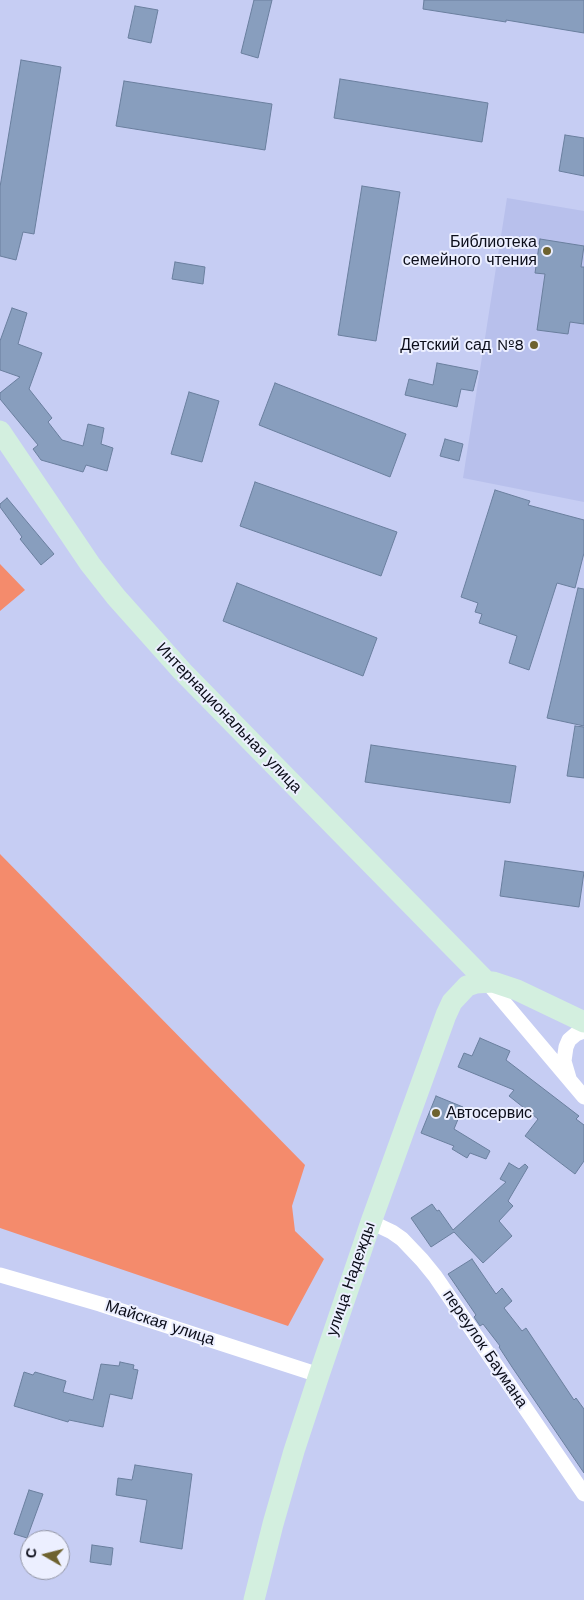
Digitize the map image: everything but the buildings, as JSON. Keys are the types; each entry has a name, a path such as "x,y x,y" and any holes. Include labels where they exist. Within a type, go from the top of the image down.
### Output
{"street":[{"name":"Интернациональная улица","path":"0,431 90,564 116,597 182,670 486,981 584,1097"},
{"path":"486,981 517,990 584,1022"},
{"name":"улица Надежды","path":"254,1600 281,1497 319,1375 370,1222 446,1015 452,1002 467,986 486,981"},
{"path":"570,1082 564,1061 566,1047 569,1040 576,1034 584,1031"},
{"name":"переулок Баумана","path":"370,1222 397,1236 436,1276 584,1494"},
{"name":"Майская улица","path":"0,1275 100,1304 319,1375"}],"shaded area":[{"name":"Детский сад №8","path":"507,198 584,211 584,502 463,478"},
{"path":"0,564 25,590 0,611"},
{"path":"0,854 305,1165 292,1206 295,1231 324,1259 288,1326 0,1228"}],"place":[{"name":"Библиотека семейного чтения","path":"547,251"},
{"name":"Детский сад №8","path":"534,345"},
{"name":"Автосервис","path":"436,1113"}]}
